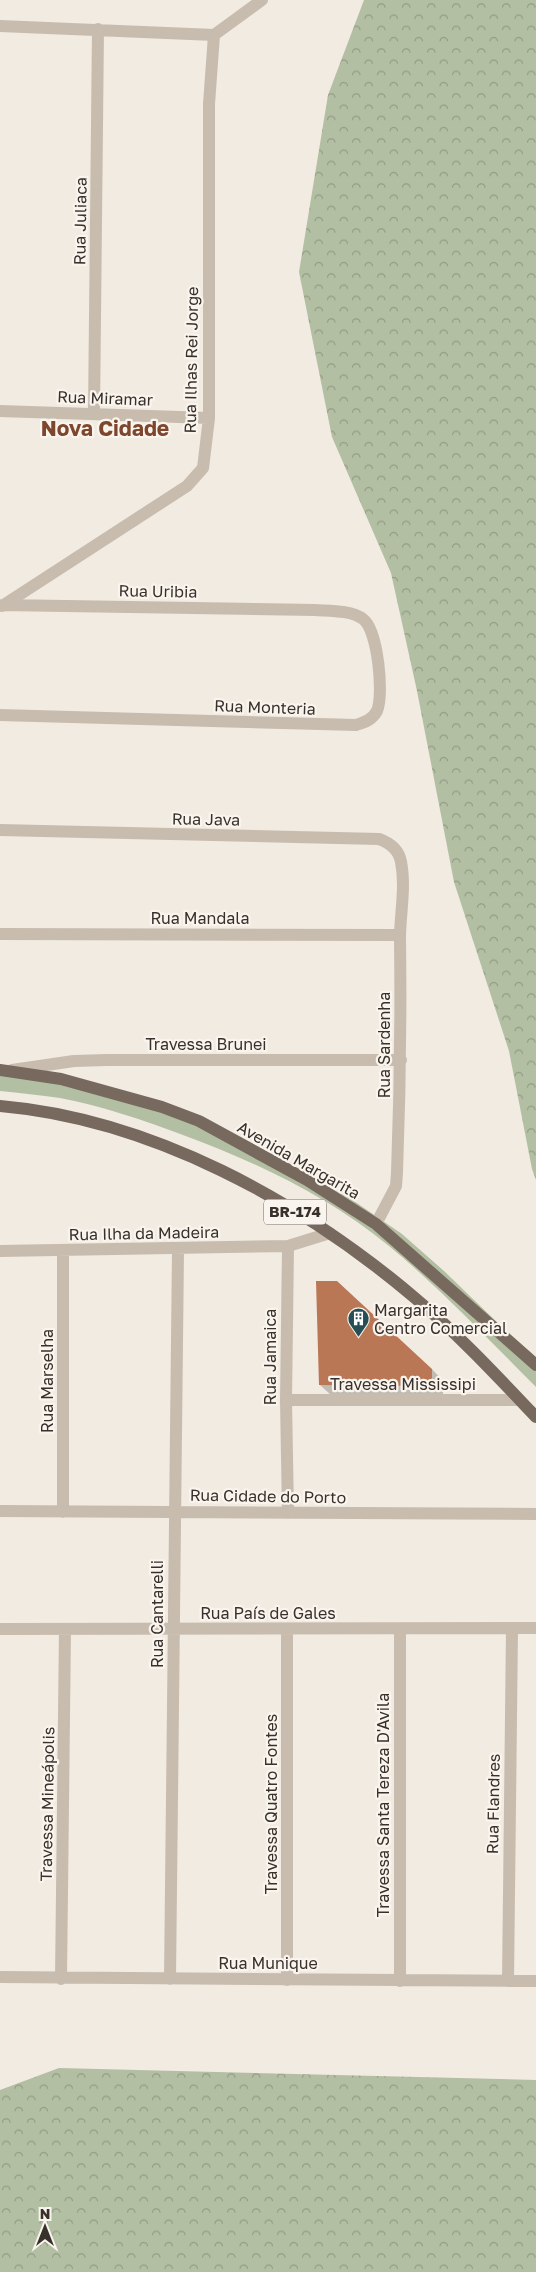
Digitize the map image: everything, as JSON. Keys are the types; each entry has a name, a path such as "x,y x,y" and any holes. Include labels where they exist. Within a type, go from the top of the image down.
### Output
{"main road":[{"name":"Avenida Margarita","path":"6,1070 61,1079 162,1108 198,1121 307,1180 376,1224 536,1364"},
{"name":"BR-174","path":"0,1106 46,1111 81,1118 161,1144 226,1174 330,1233 381,1270 416,1299 536,1417"}],"street":[{"path":"0,26 214,35 262,0"},
{"name":"Rua Juliaca","path":"94,413 98,29"},
{"name":"Rua Ilhas Rei Jorge","path":"1,607 187,486 203,468 210,418 210,104 214,35"},
{"name":"Rua Miramar","path":"0,411 210,418"},
{"name":"Rua Uribia","path":"1,607 315,610"},
{"name":"Rua Monteria","path":"0,715 322,725 356,725 369,721 376,713 380,701 376,650 372,630 364,619 352,614 315,610"},
{"name":"Rua Java","path":"0,830 379,839 392,846 401,861"},
{"name":"Rua Sardenha","path":"376,1224 396,1186 401,1060 400,935 403,883 401,861"},
{"name":"Rua Mandala","path":"0,934 400,935"},
{"name":"Travessa Brunei","path":"6,1070 74,1061 107,1060 401,1060"},
{"path":"288,1246 330,1233"},
{"name":"Rua Ilha da Madeira","path":"0,1251 178,1250 288,1246"},
{"name":"Rua Jamaica","path":"288,1246 286,1400 288,1513"},
{"name":"Rua Marselha","path":"63,1250 63,1512"},
{"name":"Rua Cantarelli","path":"170,1979 178,1250"},
{"name":"Travessa Mississipi","path":"286,1400 520,1400"},
{"name":"Rua Cidade do Porto","path":"0,1511 536,1514"},
{"name":"Rua Flandres","path":"508,1981 512,1628"},
{"name":"Rua País de Gales","path":"0,1629 536,1628"},
{"name":"Travessa Mineápolis","path":"61,1979 65,1629"},
{"name":"Travessa Quatro Fontes","path":"287,1629 287,1980"},
{"name":"Travessa Santa Tereza D'Avila","path":"400,1629 400,1981"},
{"name":"Rua Munique","path":"0,1978 536,1981"}],"green space":[{"path":"364,0 536,0 536,1180 532,1169 509,1051 454,882 417,691 391,573 332,437 299,272 328,95"},
{"path":"0,1074 76,1086 158,1109 240,1140 351,1199 402,1234 444,1271 536,1360 536,1387 408,1262 366,1228 316,1196 264,1169 210,1145 138,1119 107,1109 60,1098 0,1091"},
{"path":"59,2068 536,2080 536,2272 0,2272 0,2090"}],"building":[{"name":"Margarita Centro Comercial","path":"316,1281 337,1281 432,1369 432,1386 319,1385"}],"place":[{"name":"Margarita Centro Comercial","path":"358,1338"}],"district":[{"name":"Nova Cidade","path":"105,429"}]}
